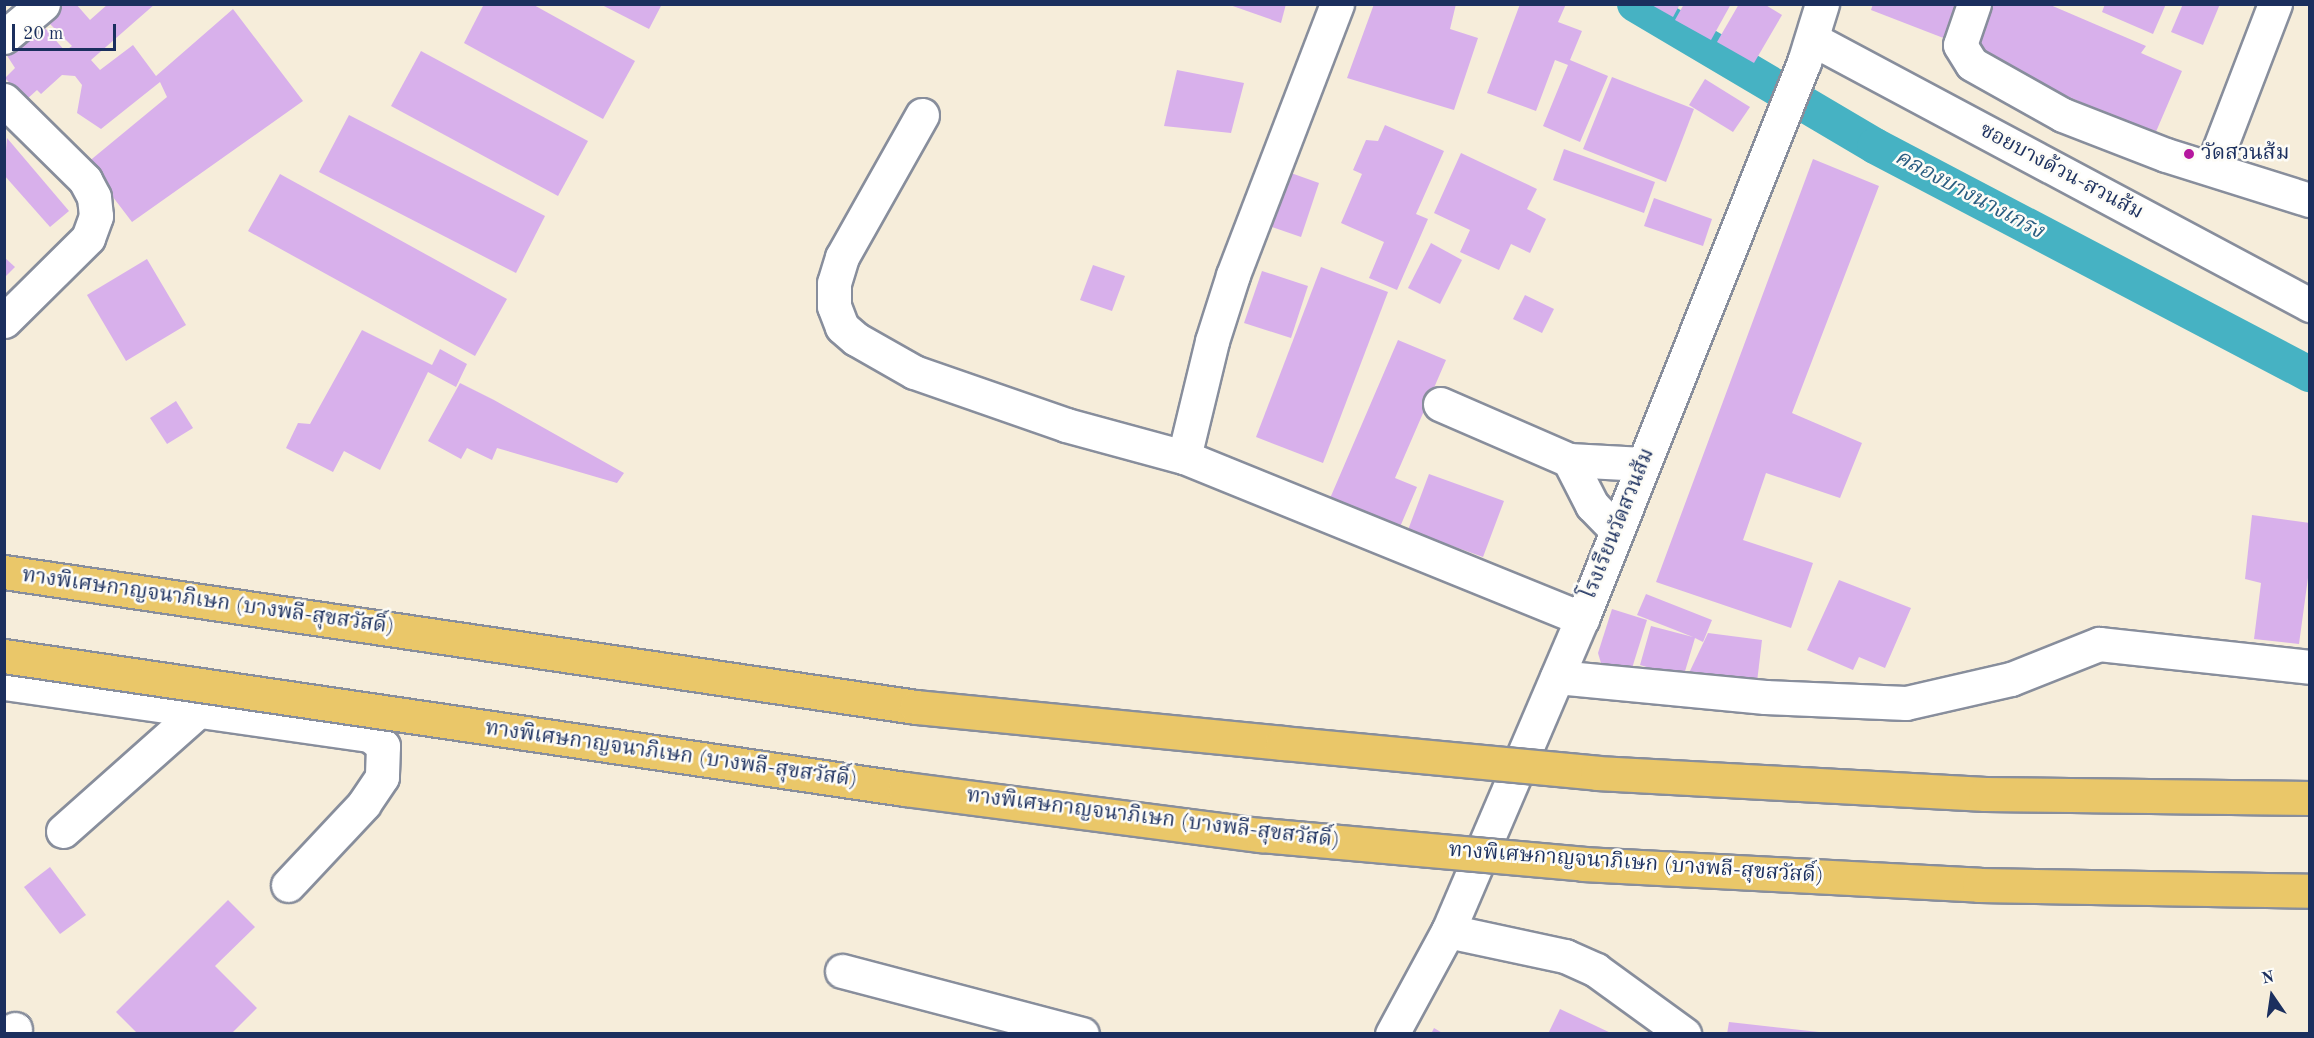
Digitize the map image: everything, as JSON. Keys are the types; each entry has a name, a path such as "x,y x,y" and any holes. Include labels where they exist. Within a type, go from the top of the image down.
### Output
{"highway":[{"name":"ทางพิเศษกาญจนาภิเษก (บางพลี-สุขสวัสดิ์)","path":"4,572 916,707 1258,741 1596,773 1985,794 2310,798"},
{"name":"ทางพิเศษกาญจนาภิเษก (บางพลี-สุขสวัสดิ์)","path":"4,656 893,788 1262,835 1583,864 1967,885 2310,891"}],"street":[{"path":"4,37 43,4"},
{"path":"1184,458 1212,341 1233,275 1337,4"},
{"path":"1974,4 1960,45 1963,56 2063,115 2166,155 2310,200"},
{"path":"2212,168 2275,4"},
{"name":"โรงเรียนวัดสวนส้ม","path":"1392,1034 1448,931 1582,619 1781,117 1813,24"},
{"name":"ซอยบางด้วน-สวนส้ม","path":"1813,24 2042,162 2310,305"},
{"path":"4,100 85,180 94,197 96,216 88,238 4,321"},
{"path":"922,115 842,257 834,283 834,306 842,327 914,372 1066,425 1184,458 1582,619"},
{"path":"2042,162 2063,115"},
{"path":"1440,404 1569,460 1643,464"},
{"path":"1569,460 1592,506 1617,531"},
{"path":"1557,677 1765,697 1906,703 2011,679 2099,644 2310,667"},
{"path":"4,683 370,735 383,746 382,777 364,804 288,885"},
{"path":"63,831 197,712"},
{"path":"1448,931 1565,956 1596,970 1684,1034"},
{"path":"842,971 1082,1034"}],"building":[{"path":"53,4 76,4 90,20 108,4 155,4 91,60 100,70 133,45 156,76 233,9 303,101 132,222 87,163 167,97 160,82 101,129 77,113 82,85 75,76 62,75 41,94 37,90 26,100 5,78 15,68 4,51 39,21 65,51 72,46 41,15"},
{"path":"484,4 532,4 635,61 603,119 464,43"},
{"path":"600,4 662,4 649,29"},
{"path":"1227,4 1286,4 1281,23"},
{"path":"1374,4 1456,4 1450,29 1478,38 1454,110 1347,78"},
{"path":"1520,4 1566,4 1558,22 1582,31 1570,60 1608,76 1580,142 1543,126 1568,65 1555,60 1536,111 1487,93"},
{"path":"1650,4 1680,4 1673,17"},
{"path":"1684,4 1731,4 1711,40 1675,20"},
{"path":"1739,4 1764,4 1782,15 1754,63 1717,42"},
{"path":"1873,4 1960,4 1946,39 1871,10"},
{"path":"1986,4 2048,4 2146,46 2141,53 2182,71 2155,134 1965,52"},
{"path":"2105,4 2166,4 2153,34 2102,12"},
{"path":"2183,4 2220,4 2203,45 2171,32"},
{"path":"421,51 588,141 558,196 391,106"},
{"path":"1177,70 1244,83 1231,133 1164,126"},
{"path":"1612,77 1694,109 1666,182 1583,149"},
{"path":"1705,79 1750,107 1733,132 1689,105"},
{"path":"349,115 545,216 516,273 319,172"},
{"path":"1385,125 1444,151 1416,214 1428,219 1397,290 1369,278 1384,242 1341,223 1362,174 1353,170 1366,140 1378,141"},
{"path":"7,138 69,211 50,227 4,175"},
{"path":"1564,149 1655,182 1644,213 1553,180"},
{"path":"1461,153 1537,189 1527,209 1546,219 1530,253 1511,244 1499,270 1460,252 1470,230 1434,213"},
{"path":"1813,159 1879,186 1792,413 1862,443 1840,498 1766,473 1743,540 1813,563 1791,628 1656,582"},
{"path":"1291,173 1319,183 1301,237 1272,227"},
{"path":"280,174 507,299 475,356 248,231"},
{"path":"1654,198 1712,219 1703,246 1644,226"},
{"path":"1431,243 1462,260 1440,304 1408,288"},
{"path":"4,257 15,267 4,278"},
{"path":"147,259 186,325 126,361 87,295"},
{"path":"1093,265 1125,276 1112,311 1080,300"},
{"path":"1321,267 1388,292 1323,463 1256,437"},
{"path":"1262,271 1308,286 1291,338 1244,323"},
{"path":"1525,295 1554,309 1542,333 1513,319"},
{"path":"362,330 432,365 440,349 467,364 456,387 428,372 380,470 344,451 333,472 286,448 298,423 310,424"},
{"path":"1398,340 1446,360 1395,478 1417,487 1397,534 1328,503"},
{"path":"460,383 624,473 617,483 497,448 492,460 467,448 461,459 428,441"},
{"path":"176,401 193,428 167,444 150,418"},
{"path":"1429,474 1504,501 1483,557 1408,530"},
{"path":"2252,515 2310,523 2310,563 2299,644 2254,639 2261,583 2245,579"},
{"path":"1839,580 1911,608 1885,668 1859,657 1853,670 1807,650"},
{"path":"1646,594 1712,620 1703,642 1695,638 1683,678 1640,665 1651,626 1693,637 1637,615"},
{"path":"1612,609 1647,620 1629,678 1603,670 1598,653"},
{"path":"1708,633 1762,640 1757,682 1689,673"},
{"path":"50,867 86,915 60,934 24,887"},
{"path":"228,900 255,927 215,966 257,1008 231,1034 138,1034 116,1012"},
{"path":"1560,1009 1613,1034 1548,1034"},
{"path":"1729,1022 1819,1032 1819,1034 1727,1034"},
{"path":"1434,1028 1444,1034 1431,1034"}],"waterway":[{"name":"คลองบางนางเกรง","path":"1635,4 1875,146 2310,374"}],"place":[{"name":"วัดสวนส้ม","path":"2189,154"}]}
